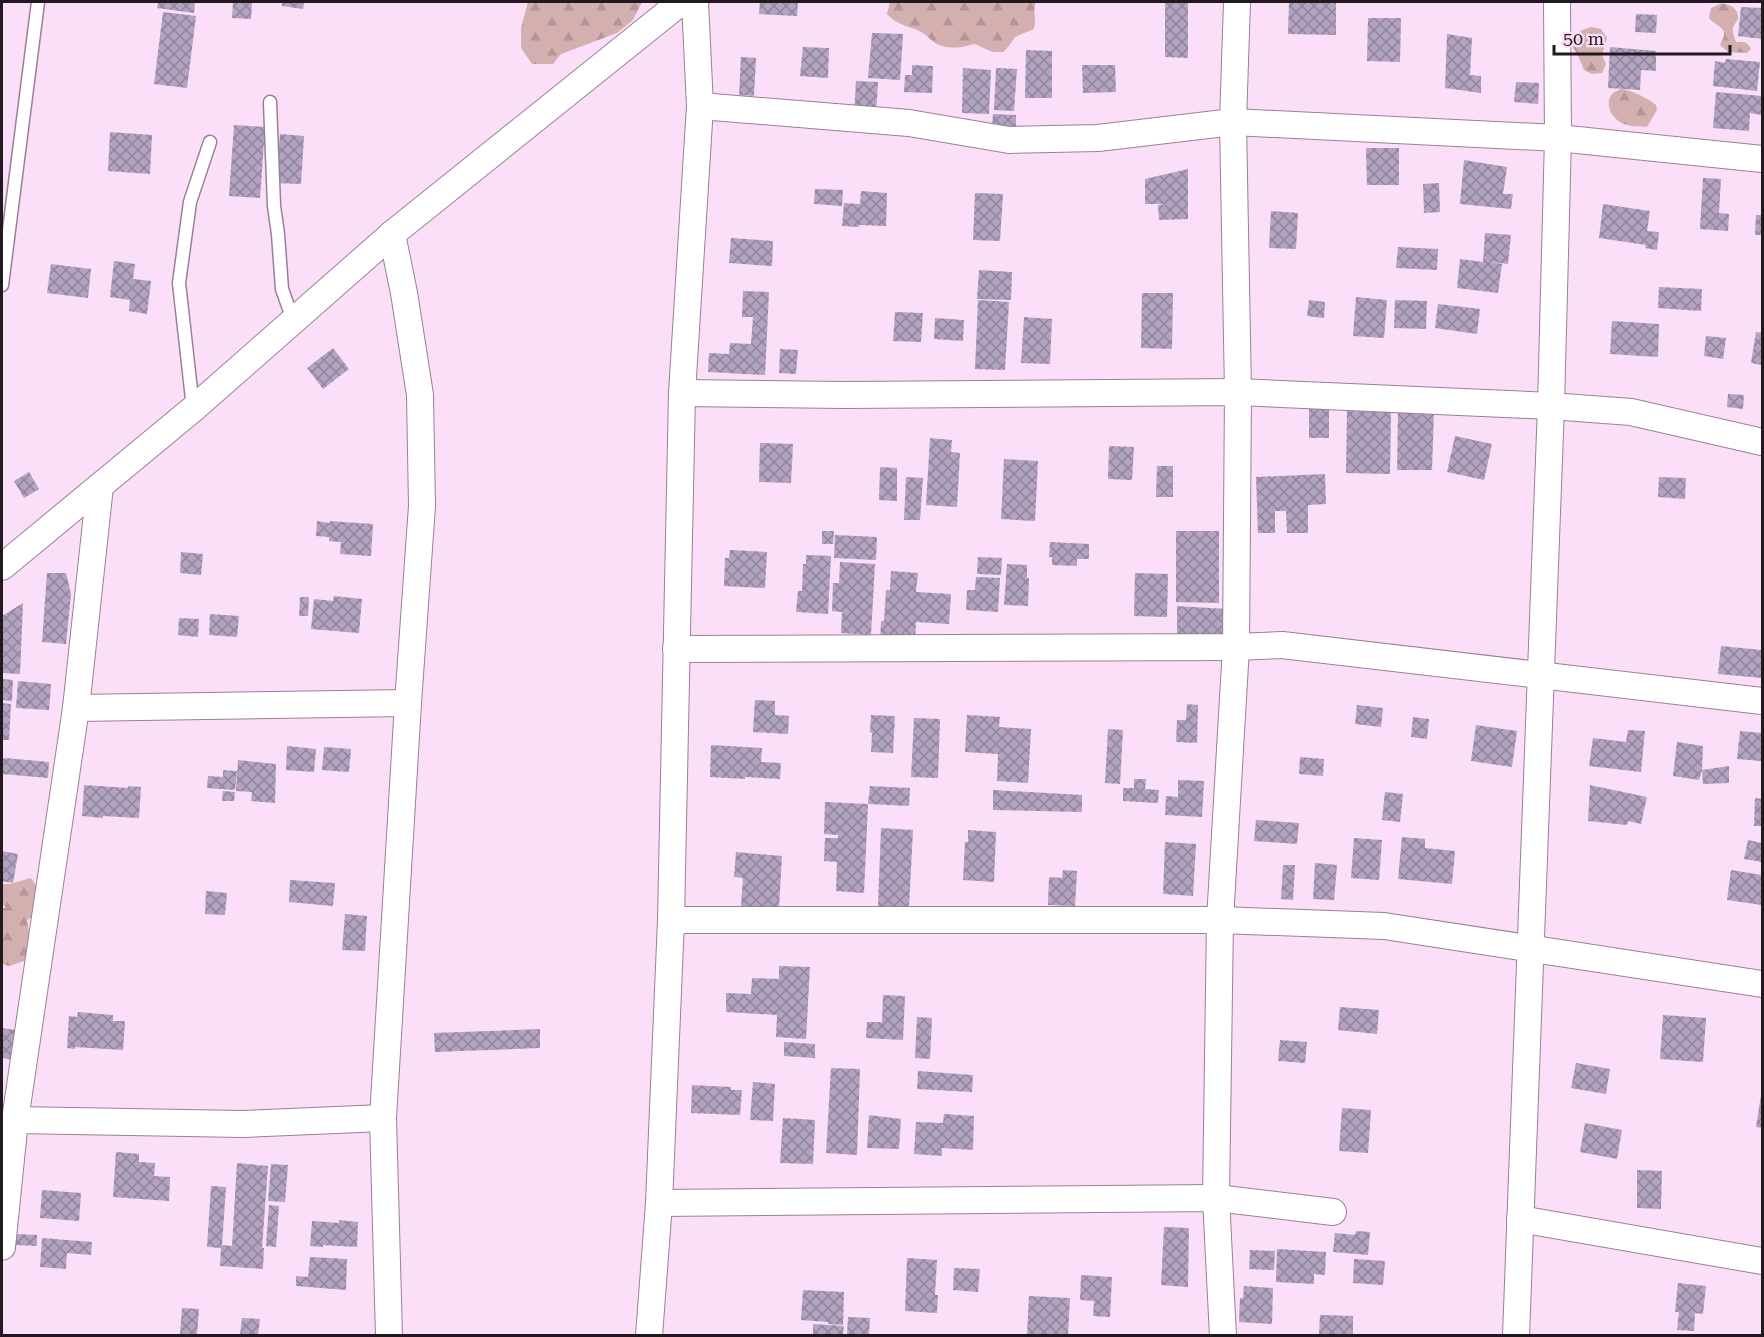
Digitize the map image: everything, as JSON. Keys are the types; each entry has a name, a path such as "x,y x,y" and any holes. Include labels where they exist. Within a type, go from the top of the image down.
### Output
{"street":[{"path":"2,567 193,409 392,234 681,2"},
{"path":"649,1335 658,1203 671,920 682,393 700,106 695,2"},
{"path":"1223,1335 1216,1198 1220,920 1236,647 1238,392 1233,122 1237,2"},
{"path":"1516,1335 1551,406 1558,138 1557,2"},
{"path":"700,106 909,123 1009,140 1098,138 1233,122 1558,138 1762,159"},
{"path":"388,1335 383,1118 422,506 420,395 392,234"},
{"path":"682,393 1238,392 1551,406 1631,412 1762,442"},
{"path":"2,1247 15,1120 76,708 100,486"},
{"path":"676,649 1282,645 1762,701"},
{"path":"76,708 408,703"},
{"path":"671,920 1220,920 1384,926 1762,984"},
{"path":"15,1120 243,1124 383,1118"},
{"path":"658,1203 1216,1198 1333,1212"},
{"path":"1520,1219 1762,1262"}],"lane":[{"path":"2,285 38,2"},
{"path":"270,102 274,207 282,289 293,320"},
{"path":"193,409 179,283 190,202 210,142"}],"green space":[{"path":"528,2 642,2 633,20 617,33 561,54 553,64 532,64 521,48 521,28"},
{"path":"890,2 1036,2 1035,25 1034,29 1015,37 1003,52 992,52 975,44 946,47 891,18 887,14"},
{"path":"1720,4 1729,5 1737,11 1738,18 1733,27 1733,34 1736,42 1749,46 1751,49 1747,53 1728,52 1720,45 1724,36 1723,30 1709,18 1711,8"},
{"path":"1591,27 1601,29 1607,38 1602,55 1606,64 1602,73 1592,74 1584,70 1571,45 1578,33"},
{"path":"1621,89 1639,95 1656,105 1657,110 1647,127 1627,125 1614,117 1609,108 1610,98 1612,94"},
{"path":"31,878 37,887 35,915 27,920 32,950 27,960 9,966 2,964 2,908 6,908 2,904 2,884"}],"building":[{"path":"158,2 195,2 194,13 157,8"},
{"path":"233,2 252,2 251,19 232,18"},
{"path":"282,2 304,2 303,9 282,6"},
{"path":"760,2 798,2 797,16 759,14"},
{"path":"1165,2 1188,2 1188,58 1165,57"},
{"path":"1289,2 1336,2 1336,35 1288,34"},
{"path":"1741,7 1762,8 1762,39 1738,36"},
{"path":"163,12 196,16 187,88 154,84"},
{"path":"1636,14 1657,15 1656,33 1635,32"},
{"path":"1368,18 1401,18 1400,62 1367,61"},
{"path":"872,33 903,34 900,80 868,78"},
{"path":"1447,34 1472,38 1470,75 1481,76 1481,93 1445,88"},
{"path":"803,47 829,48 828,78 800,76"},
{"path":"1610,47 1656,51 1656,71 1641,70 1640,90 1608,88"},
{"path":"1026,50 1052,51 1052,98 1025,98"},
{"path":"741,57 756,58 754,96 739,95"},
{"path":"1726,59 1760,62 1757,91 1713,86 1715,61 1725,63"},
{"path":"912,65 933,66 932,93 904,92 905,75 912,75"},
{"path":"1082,65 1115,65 1116,92 1083,93"},
{"path":"963,68 991,70 989,114 962,113"},
{"path":"996,68 1017,69 1014,111 994,110"},
{"path":"856,81 878,82 876,116 854,115"},
{"path":"1516,82 1539,83 1538,104 1514,102"},
{"path":"1716,92 1762,96 1762,115 1750,113 1749,131 1713,128"},
{"path":"993,114 1016,115 1016,127 992,126"},
{"path":"234,125 265,127 260,198 229,196"},
{"path":"110,132 152,135 150,174 108,171"},
{"path":"280,134 304,136 301,184 276,183"},
{"path":"1366,148 1399,148 1399,185 1367,185"},
{"path":"1464,160 1507,167 1503,194 1513,194 1511,209 1460,204"},
{"path":"1188,169 1188,219 1159,220 1158,205 1167,204 1145,204 1145,179"},
{"path":"1703,178 1721,179 1719,213 1729,214 1728,231 1700,229"},
{"path":"1439,183 1440,212 1424,213 1423,184"},
{"path":"815,189 843,190 842,206 814,204"},
{"path":"861,191 887,193 886,226 842,226 844,203 860,204"},
{"path":"975,193 1003,194 1000,241 973,240"},
{"path":"1603,204 1650,211 1647,231 1659,232 1657,250 1645,248 1646,245 1599,238"},
{"path":"1271,211 1298,213 1296,249 1269,248"},
{"path":"1756,215 1762,215 1762,235 1755,235"},
{"path":"1485,233 1511,235 1508,264 1485,261 1502,264 1498,293 1457,288 1460,259 1483,262"},
{"path":"731,238 773,241 772,266 729,263"},
{"path":"1398,247 1438,249 1437,270 1396,268"},
{"path":"114,261 135,264 133,279 151,281 147,314 129,311 130,300 110,297"},
{"path":"51,264 91,269 88,298 47,293"},
{"path":"979,270 1012,272 1011,300 977,299"},
{"path":"1659,287 1702,289 1701,311 1658,308"},
{"path":"743,291 769,292 765,375 708,372 709,353 729,354 730,343 751,344 753,317 742,317"},
{"path":"1142,293 1173,293 1172,349 1141,348"},
{"path":"1356,297 1387,300 1384,338 1353,336"},
{"path":"978,300 1009,302 1005,370 975,369"},
{"path":"1309,300 1325,302 1324,318 1307,316"},
{"path":"1395,300 1427,301 1426,329 1394,328"},
{"path":"1438,304 1480,309 1477,334 1435,328"},
{"path":"895,312 923,313 921,342 893,341"},
{"path":"1024,317 1052,319 1050,364 1021,363"},
{"path":"935,318 964,320 963,341 934,339"},
{"path":"1612,321 1659,324 1658,357 1610,354"},
{"path":"1756,332 1762,333 1762,365 1751,363"},
{"path":"1706,336 1726,338 1723,359 1704,356"},
{"path":"333,348 349,369 323,389 307,368"},
{"path":"780,349 798,350 796,374 779,373"},
{"path":"1728,394 1744,395 1743,409 1727,407"},
{"path":"1309,405 1329,405 1329,438 1309,438"},
{"path":"1398,410 1434,411 1432,470 1397,470"},
{"path":"1347,411 1391,412 1390,474 1346,473"},
{"path":"1455,436 1492,444 1484,480 1447,472"},
{"path":"930,438 952,440 951,452 960,453 957,507 926,505"},
{"path":"760,443 793,444 791,483 759,482"},
{"path":"1109,446 1134,447 1132,480 1108,479"},
{"path":"1004,459 1038,461 1035,521 1001,519"},
{"path":"1157,466 1173,466 1173,497 1156,497"},
{"path":"880,467 897,468 897,501 879,500"},
{"path":"29,472 39,489 24,498 14,481"},
{"path":"1325,474 1326,504 1308,505 1308,533 1287,533 1286,511 1275,511 1275,533 1258,533 1256,477"},
{"path":"906,477 923,478 920,520 904,520"},
{"path":"1659,477 1686,478 1685,499 1658,497"},
{"path":"317,521 373,524 371,556 340,554 341,542 329,541 329,537 316,536"},
{"path":"822,531 834,531 833,544 822,544"},
{"path":"1176,531 1219,531 1219,603 1176,602"},
{"path":"835,535 877,537 876,560 834,558"},
{"path":"1050,542 1089,544 1089,559 1077,559 1077,566 1052,565 1052,557 1049,557"},
{"path":"730,550 767,552 765,588 724,586 725,558 729,558"},
{"path":"181,552 203,554 201,575 180,573"},
{"path":"806,555 831,556 828,614 796,612 798,591 802,591 803,564 806,564"},
{"path":"978,557 1002,558 1001,575 977,574"},
{"path":"840,562 875,564 871,635 841,633 842,612 832,611 833,583 839,583"},
{"path":"1007,564 1027,565 1028,606 1004,605"},
{"path":"891,571 918,573 916,592 951,594 949,624 916,622 915,645 880,643 881,621 884,621 886,590 890,590"},
{"path":"47,573 66,573 71,594 66,644 42,642"},
{"path":"1135,573 1168,574 1167,617 1134,616"},
{"path":"976,577 1000,578 998,612 966,610 967,590 975,590"},
{"path":"334,596 362,599 359,633 311,629 314,599 333,601"},
{"path":"300,597 309,597 308,616 299,616"},
{"path":"23,603 20,674 2,673 2,616"},
{"path":"1177,606 1227,609 1226,643 1177,642"},
{"path":"210,614 239,616 237,637 209,635"},
{"path":"179,618 199,619 198,637 178,635"},
{"path":"1721,646 1762,650 1762,678 1718,674"},
{"path":"2,679 13,680 12,701 2,700"},
{"path":"18,681 51,684 49,710 16,708"},
{"path":"755,700 775,701 775,715 789,716 788,734 753,732"},
{"path":"2,703 11,704 9,740 2,740"},
{"path":"1187,704 1198,705 1197,743 1176,742 1177,720 1186,720"},
{"path":"1357,705 1383,708 1381,727 1355,724"},
{"path":"871,715 895,716 893,753 871,752"},
{"path":"967,715 1000,717 999,727 1031,729 1028,783 997,781 998,754 965,752"},
{"path":"1413,717 1429,719 1427,739 1411,737"},
{"path":"914,718 940,719 938,778 911,777"},
{"path":"1476,725 1517,731 1512,767 1471,761"},
{"path":"1108,729 1123,730 1120,784 1105,783"},
{"path":"1628,730 1645,731 1641,772 1589,766 1593,738 1626,742"},
{"path":"1740,731 1762,733 1761,761 1737,759"},
{"path":"1677,742 1703,746 1702,770 1699,780 1673,776"},
{"path":"711,745 762,748 761,762 781,763 780,779 710,777"},
{"path":"287,746 316,749 314,772 286,770"},
{"path":"324,747 351,749 349,772 322,770"},
{"path":"1300,757 1324,759 1323,776 1299,774"},
{"path":"2,759 49,762 48,778 2,774"},
{"path":"238,760 276,764 275,803 251,801 252,792 236,791"},
{"path":"1729,766 1729,783 1703,784 1702,770"},
{"path":"223,770 237,771 235,790 207,788 208,776 223,777"},
{"path":"1134,779 1146,779 1145,789 1159,790 1158,803 1123,801 1123,788 1134,788"},
{"path":"1178,780 1204,781 1202,817 1165,815 1166,796 1178,797"},
{"path":"84,785 141,787 139,818 82,816"},
{"path":"1590,785 1647,797 1641,824 1628,821 1627,825 1588,821"},
{"path":"870,786 910,788 909,806 868,804"},
{"path":"993,790 1082,795 1082,812 993,810"},
{"path":"223,791 235,792 234,801 222,801"},
{"path":"1385,792 1403,794 1400,822 1382,820"},
{"path":"1755,798 1762,799 1762,826 1754,826"},
{"path":"825,802 868,804 864,893 836,891 837,862 824,861 825,838 838,838 838,835 824,834"},
{"path":"1256,820 1299,823 1297,844 1254,841"},
{"path":"881,828 913,830 909,907 878,906"},
{"path":"968,830 996,832 994,882 963,880"},
{"path":"1402,837 1425,839 1425,848 1455,851 1452,884 1398,879"},
{"path":"1354,838 1382,840 1379,880 1351,878"},
{"path":"1748,840 1762,843 1762,862 1744,859"},
{"path":"1165,842 1196,844 1193,896 1163,894"},
{"path":"2,851 18,854 13,883 2,881"},
{"path":"736,852 782,856 779,908 741,906 743,878 734,877"},
{"path":"1315,863 1337,865 1334,900 1313,899"},
{"path":"1283,865 1295,865 1293,900 1281,899"},
{"path":"1063,870 1077,871 1075,906 1048,905 1049,877 1062,878"},
{"path":"1731,870 1762,875 1762,905 1727,900"},
{"path":"290,880 335,883 333,906 289,902"},
{"path":"206,891 227,893 225,915 205,914"},
{"path":"345,914 367,916 365,951 342,950"},
{"path":"779,966 810,967 806,1039 776,1037 777,1015 726,1012 726,993 751,994 752,978 779,979"},
{"path":"883,995 905,996 903,1040 866,1038 867,1022 882,1022"},
{"path":"1340,1007 1379,1010 1377,1034 1338,1030"},
{"path":"78,1012 113,1015 113,1021 125,1021 123,1050 67,1048 69,1016 77,1017"},
{"path":"1663,1015 1706,1018 1703,1062 1660,1059"},
{"path":"917,1017 932,1018 930,1059 915,1058"},
{"path":"2,1028 23,1031 19,1061 2,1058"},
{"path":"540,1029 540,1048 435,1052 434,1033"},
{"path":"1280,1040 1307,1042 1305,1063 1278,1061"},
{"path":"784,1042 815,1044 815,1058 784,1056"},
{"path":"1576,1063 1610,1069 1606,1094 1571,1088"},
{"path":"831,1068 860,1069 857,1155 826,1153"},
{"path":"918,1071 973,1075 972,1092 917,1089"},
{"path":"753,1082 775,1084 773,1121 750,1120"},
{"path":"692,1085 731,1087 731,1090 742,1090 740,1115 691,1113"},
{"path":"1762,1095 1762,1128 1756,1127"},
{"path":"1342,1108 1371,1110 1368,1153 1339,1151"},
{"path":"944,1114 974,1116 973,1150 942,1148 942,1156 914,1154 916,1122 943,1123"},
{"path":"869,1115 901,1119 899,1149 867,1148"},
{"path":"783,1118 815,1120 813,1164 780,1163"},
{"path":"1585,1123 1622,1130 1617,1159 1580,1152"},
{"path":"116,1152 139,1154 139,1162 155,1163 154,1176 170,1177 169,1201 113,1197"},
{"path":"237,1163 268,1166 262,1248 264,1248 263,1269 220,1266 221,1248 207,1247 211,1186 226,1187 222,1245 232,1246"},
{"path":"271,1164 288,1165 285,1202 268,1201"},
{"path":"1637,1170 1662,1171 1661,1209 1637,1208"},
{"path":"42,1190 81,1193 79,1221 40,1218"},
{"path":"269,1205 279,1206 276,1247 266,1246"},
{"path":"339,1220 358,1222 357,1247 310,1246 312,1221 339,1223"},
{"path":"1164,1227 1189,1228 1188,1287 1161,1285"},
{"path":"1356,1231 1370,1232 1368,1255 1333,1252 1335,1233 1355,1235"},
{"path":"15,1234 37,1235 37,1246 15,1245"},
{"path":"42,1238 92,1242 91,1255 67,1253 66,1269 40,1267"},
{"path":"1277,1249 1326,1252 1325,1275 1314,1274 1314,1284 1276,1282"},
{"path":"1250,1250 1275,1251 1274,1270 1249,1269"},
{"path":"310,1257 347,1259 346,1290 296,1286 296,1276 308,1277"},
{"path":"907,1258 937,1260 935,1295 938,1295 937,1313 905,1311"},
{"path":"1354,1259 1385,1261 1383,1285 1353,1283"},
{"path":"954,1268 980,1269 978,1292 953,1290"},
{"path":"1081,1275 1112,1277 1110,1317 1093,1316 1094,1301 1080,1300"},
{"path":"1678,1283 1706,1286 1703,1314 1695,1313 1694,1331 1677,1330 1679,1312 1675,1312"},
{"path":"1244,1286 1273,1288 1272,1324 1239,1322 1240,1298 1243,1298"},
{"path":"803,1290 844,1292 843,1325 801,1320"},
{"path":"1029,1296 1070,1298 1068,1335 1027,1335"},
{"path":"182,1308 199,1309 197,1335 180,1335"},
{"path":"1320,1315 1353,1316 1353,1335 1319,1335"},
{"path":"848,1317 870,1318 869,1335 847,1335"},
{"path":"242,1318 260,1319 258,1335 240,1335"},
{"path":"813,1324 844,1326 843,1335 813,1335"}]}
